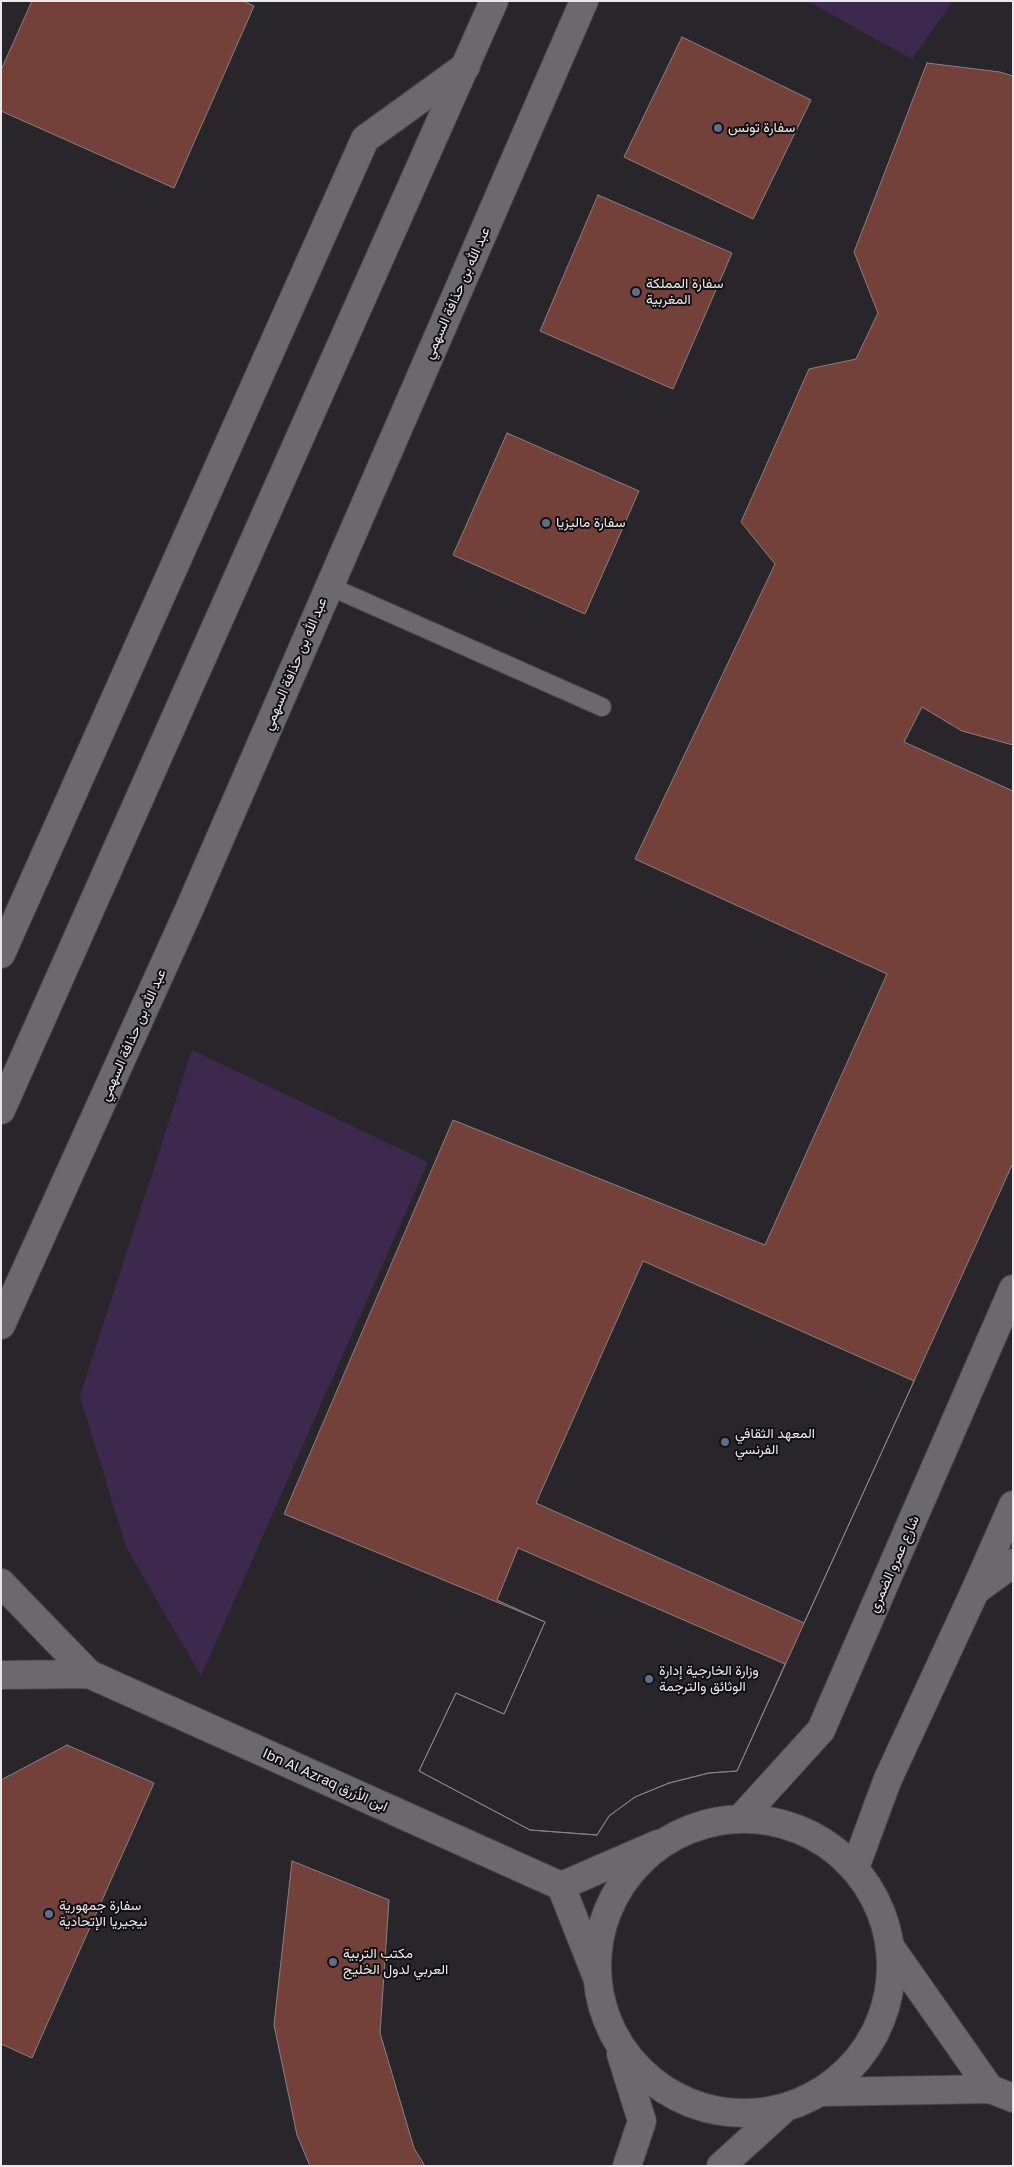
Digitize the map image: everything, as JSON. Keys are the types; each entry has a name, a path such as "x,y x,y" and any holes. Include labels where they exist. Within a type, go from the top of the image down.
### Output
{"street":[{"path":"1,1110 494,1"},
{"name":"عبد الله بن حذافة السهمي","path":"1,1325 188,912 584,1"},
{"path":"1,954 365,140 466,66"},
{"name":"شارع عمرو الضمري","path":"742,1817 821,1730 1013,1289"},
{"path":"855,1868 887,1781 975,1592 1013,1505"},
{"path":"975,1592 1013,1563"},
{"path":"1,1583 89,1674"},
{"path":"1,1675 89,1674"},
{"name":"Ibn Al Azraq ابن الأزرق","path":"89,1674 561,1886"},
{"path":"617,2043 649,2080 690,2104 737,2114 785,2108 822,2092 854,2065 877,2031 890,1992 891,1948 879,1905 855,1868 823,1840 784,1823 742,1817 700,1823 658,1844 561,1886 596,1975 602,2011 617,2043 642,2121 627,2166"},
{"path":"596,1975 600,1925 622,1879 658,1844"},
{"path":"891,1948 1001,2094"},
{"path":"822,2092 1001,2094"},
{"path":"721,2166 785,2108"}],"lane":[{"path":"329,586 602,707"}],"shaded area":[{"path":"807,1 953,1 912,59"},
{"path":"192,1050 428,1162 201,1676 126,1547 80,1396"}],"building":[{"path":"32,1 243,1 254,6 174,188 1,111 1,70"},
{"name":"سفارة تونس","path":"682,37 811,100 753,219 624,157"},
{"path":"927,63 1000,72 1013,76 1013,745 962,731 922,707 904,742 1013,791 1013,1163 737,1771 709,1773 669,1783 635,1797 609,1816 597,1835 530,1830 419,1771 456,1693 504,1714 545,1622 284,1514 453,1120 765,1245 887,974 635,859 775,564 741,522 809,369 856,359 878,313 854,252"},
{"name":"سفارة المملكة المغربية","path":"598,195 732,253 673,389 540,331"},
{"name":"سفارة ماليزيا","path":"507,433 639,491 585,614 453,555"},
{"name":"المعهد الثقافي الفرنسي","path":"643,1261 914,1381 804,1623 536,1503"},
{"name":"وزارة الخارجية إدارة الوثائق والترجمة","path":"518,1548 785,1664 737,1771 709,1773 669,1783 635,1797 609,1816 597,1835 530,1830 419,1771 456,1693 504,1714 545,1622 497,1600"},
{"name":"سفارة جمهورية نيجيريا الإتحادية","path":"67,1745 154,1783 32,2058 1,2044 1,1780"},
{"name":"مكتب التربية العربي لدول الخليج","path":"292,1861 389,1900 380,2033 414,2148 425,2166 310,2166 297,2135 274,2025"}],"place":[{"name":"سفارة تونس","path":"718,128"},
{"name":"سفارة المملكة المغربية","path":"636,292"},
{"name":"سفارة ماليزيا","path":"546,523"},
{"name":"المعهد الثقافي الفرنسي","path":"725,1442"},
{"name":"وزارة الخارجية إدارة الوثائق والترجمة","path":"649,1679"},
{"name":"سفارة جمهورية نيجيريا الإتحادية","path":"49,1914"},
{"name":"مكتب التربية العربي لدول الخليج","path":"333,1962"}]}
